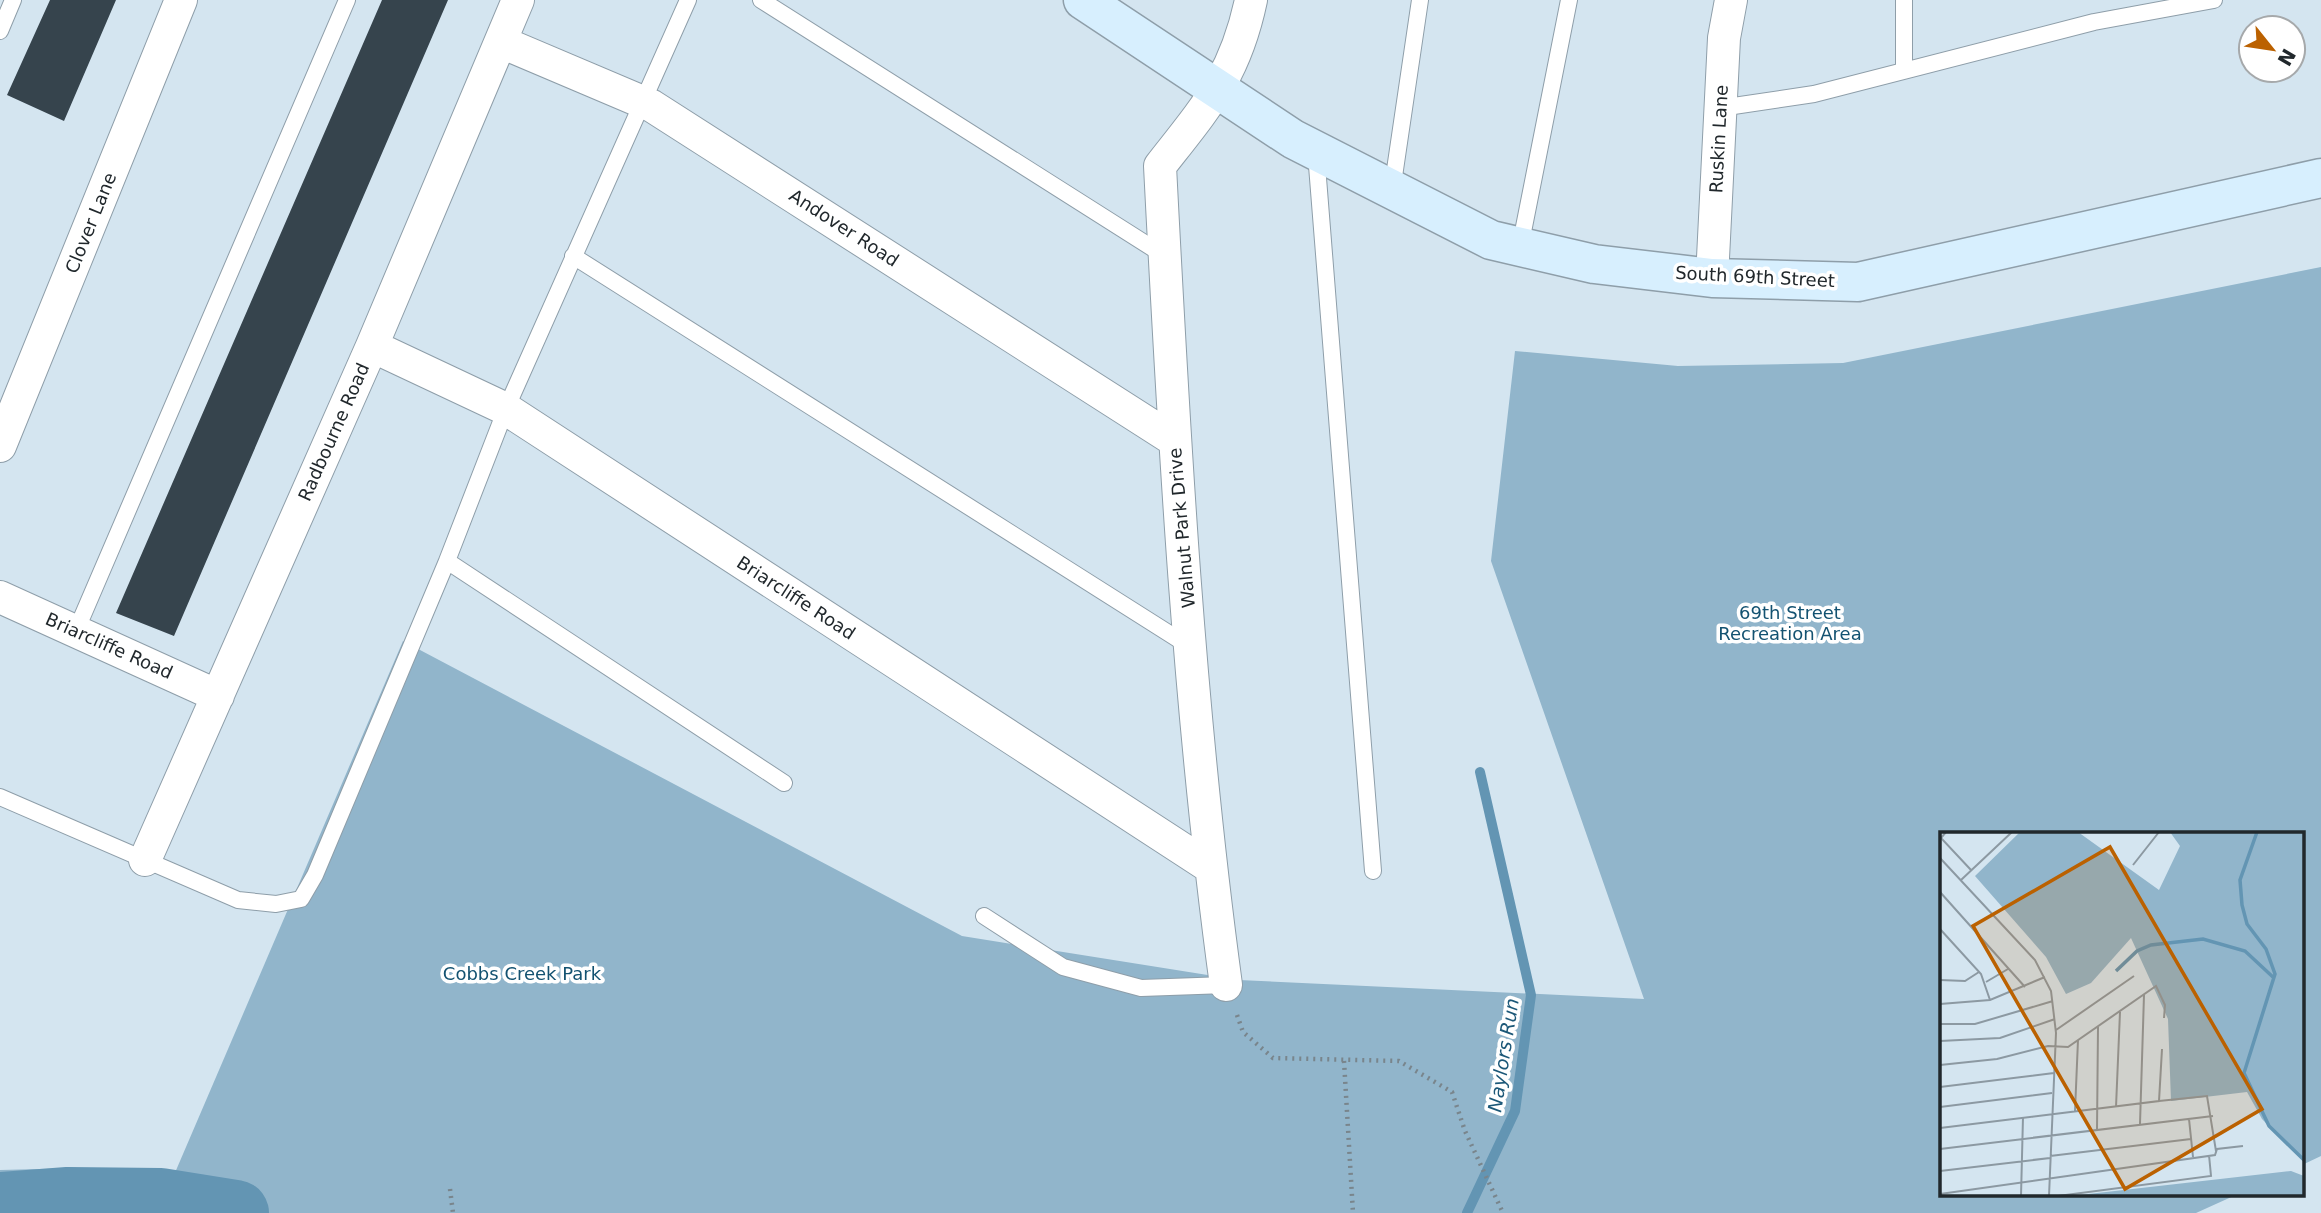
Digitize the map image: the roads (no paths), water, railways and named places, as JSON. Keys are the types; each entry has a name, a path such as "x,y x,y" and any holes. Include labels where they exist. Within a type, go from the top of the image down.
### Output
{"main road":[{"name":"South 69th Street","path":"1083,0 1293,139 1491,240 1594,264 1712,278 1858,282 2321,178"}],"street":[{"name":"Clover Lane","path":"0,446 181,0"},
{"name":"Radbourne Road","path":"145,860 372,346 518,0"},
{"name":"Walnut Park Drive","path":"1226,985 1210,867 1174,440 1160,166 1220,89 1243,37 1251,0"},
{"name":"Ruskin Lane","path":"1712,278 1724,38 1731,0"},
{"name":"Andover Road","path":"501,42 640,101 1174,440"},
{"name":"Briarcliffe Road","path":"372,346 506,408 1210,867"},
{"name":"Briarcliffe Road","path":"0,597 218,696"}],"lane":[{"path":"0,31 13,0"},
{"path":"76,631 347,0"},
{"path":"0,797 238,900 276,904 301,899 315,875 447,561 506,408 640,101 688,0"},
{"path":"761,0 1165,256"},
{"path":"1392,190 1420,0"},
{"path":"1520,247 1569,0"},
{"path":"1904,0 1904,69"},
{"path":"1720,108 1814,94 2094,22 2214,0"},
{"path":"1315,150 1373,871"},
{"path":"573,256 1192,648"},
{"path":"447,561 784,783"},
{"path":"984,916 1063,967 1141,988 1226,985"}],"waterway":[{"name":"Naylors Run","path":"1467,1213 1515,1111 1531,995 1480,772"},
{"path":"0,1205 68,1200 161,1201 236,1213"}],"park label":[{"name":"69th Street Recreation Area","path":"1790,623"},
{"name":"Cobbs Creek Park","path":"522,974"}]}
